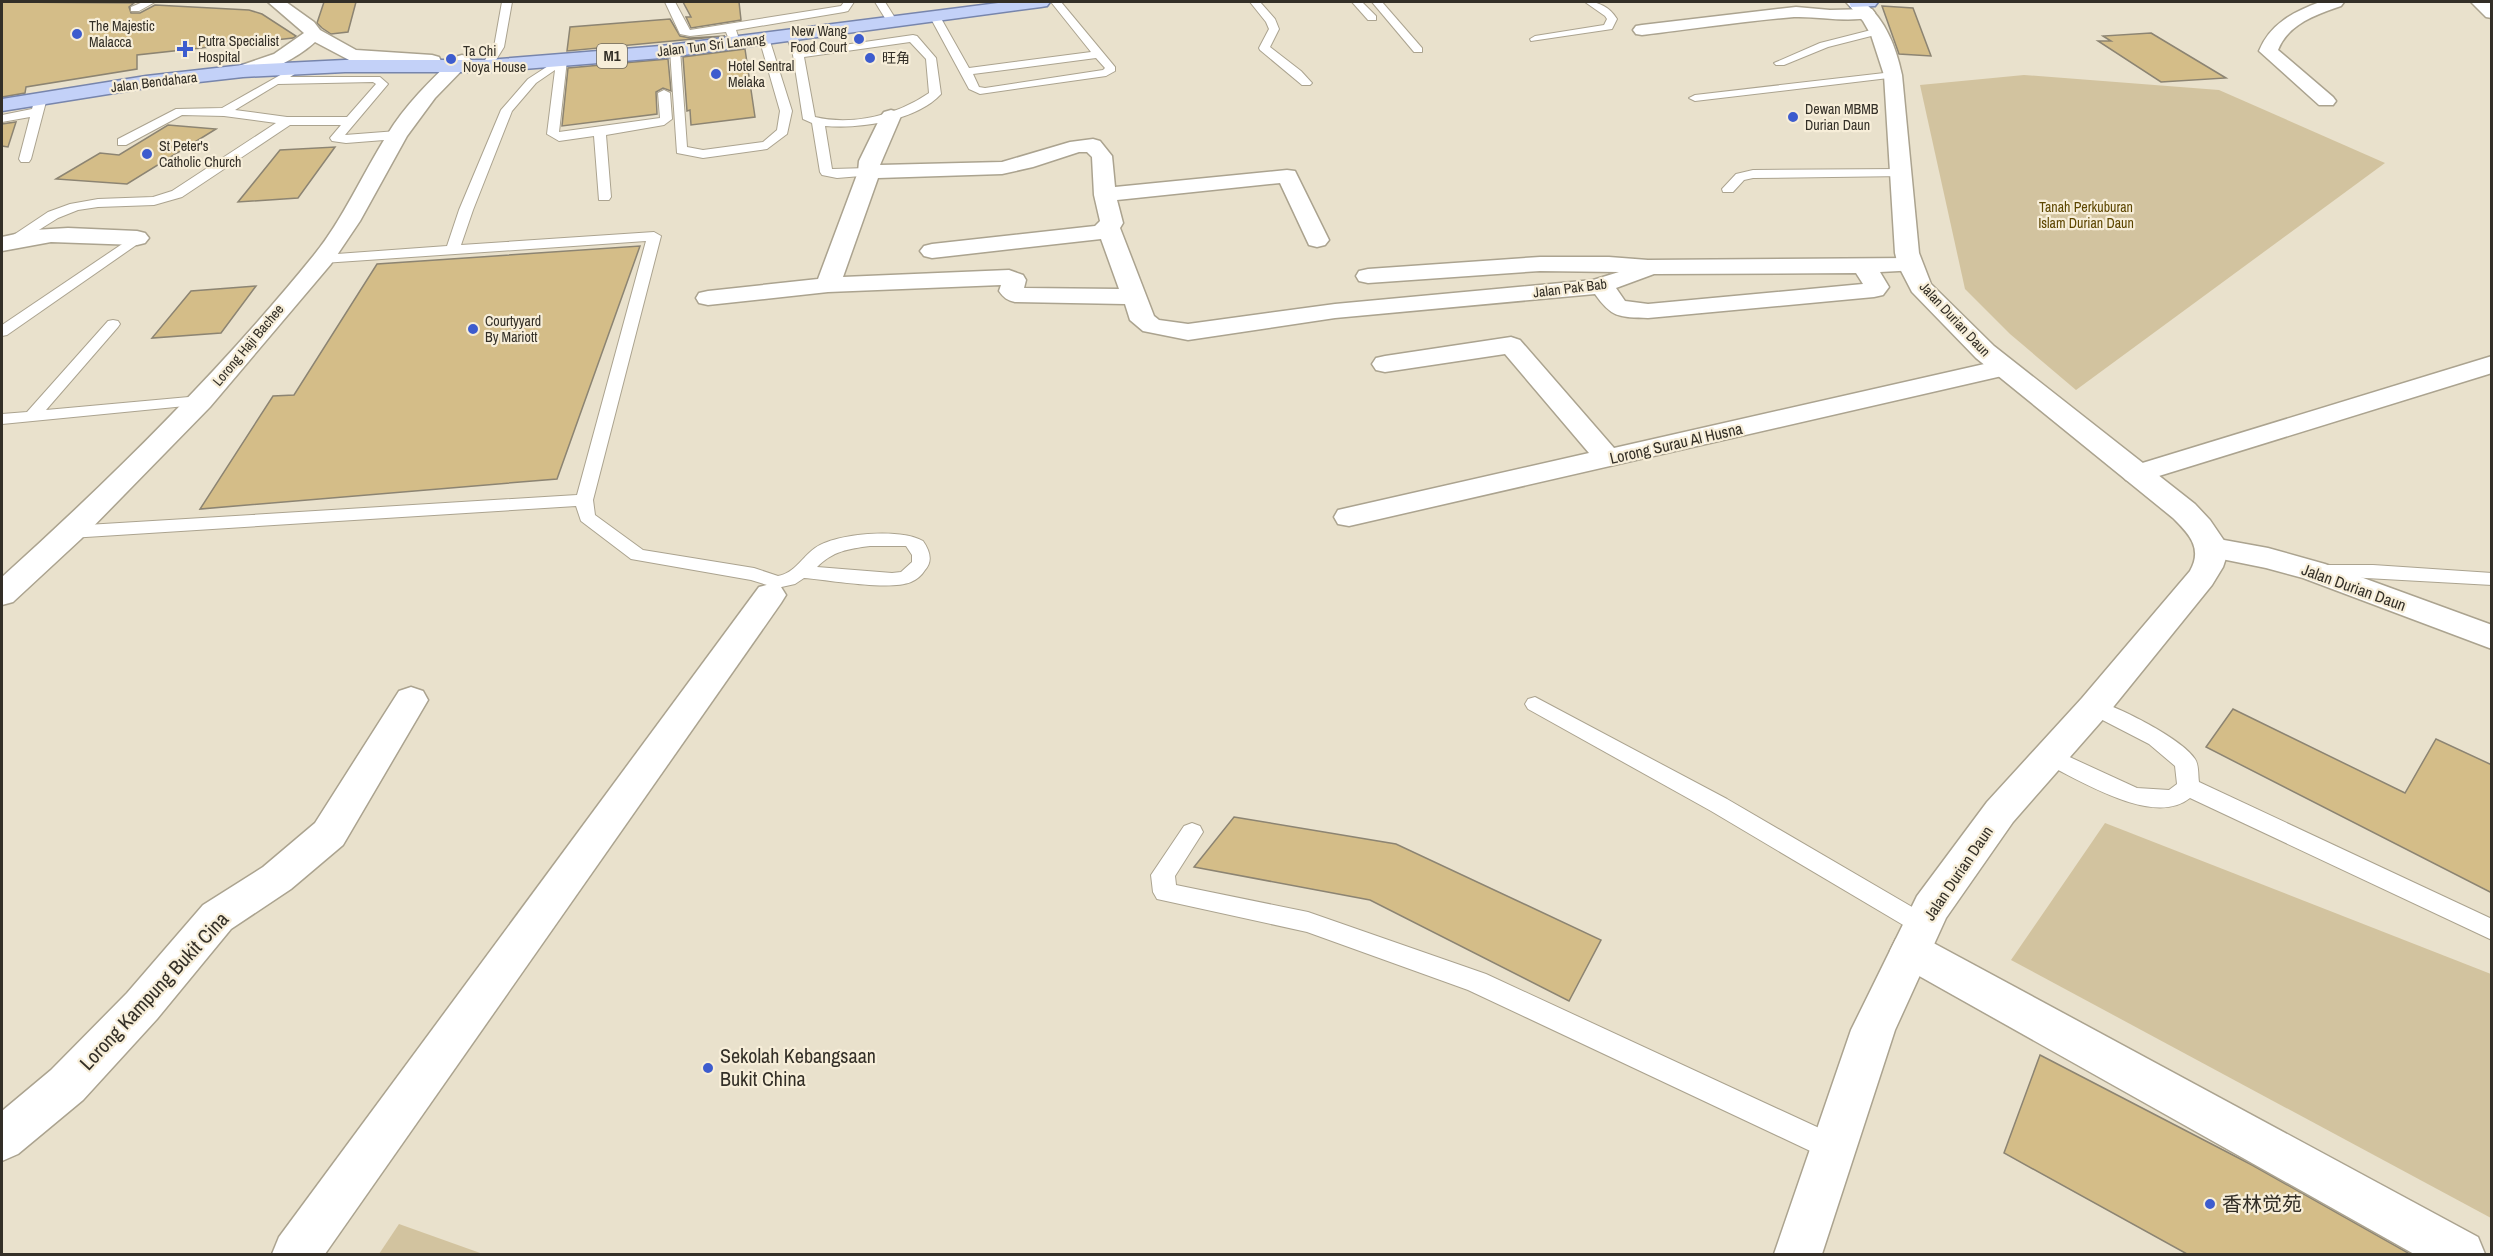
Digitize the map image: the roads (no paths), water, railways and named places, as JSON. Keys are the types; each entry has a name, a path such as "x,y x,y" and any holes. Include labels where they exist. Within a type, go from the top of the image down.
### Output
{"main road":[{"name":"Jalan Tun Sri Lanang","path":"489,64 666,55 733,35 764,38 1019,3 1041,2"},
{"name":"Jalan Bendahara","path":"2,105 38,105 146,82 243,71 489,64"}],"street":[{"path":"280,2 308,26 312,34 339,50 367,58 460,64"},
{"path":"2326,101 2268,51 2270,44 2284,28 2303,14 2335,2"},
{"path":"2479,2 2492,13"},
{"path":"1707,6 1733,19"},
{"path":"1642,30 1796,12 1830,15 1865,10"},
{"name":"Jalan Durian Daun","path":"1798,1254 1873,1030 1930,908 2000,812 2094,707 2201,578 2211,565 2213,548 2202,530 2184,511 2002,368 1921,287 1907,253 1893,75 1888,50 1865,10"},
{"path":"243,71 287,56 299,48 312,34"},
{"name":"Lorong Haji Bachee","path":"2,594 70,532 200,401 323,259 349,221 397,135 428,94 460,64"},
{"path":"828,285 869,171 870,161 891,116"},
{"name":"Jalan Pak Bab","path":"869,171 1002,168 1026,163 1077,146 1094,146 1102,156 1105,195 1112,223 1108,228 1143,320 1152,326 1188,332 1335,310 1601,285 1650,267 1910,265"},
{"path":"1105,195 1287,176 1317,240"},
{"path":"932,251 1080,236 1102,232 1108,228"},
{"path":"7,242 41,237 137,238"},
{"path":"1368,276 1541,262 1603,263 1650,267"},
{"path":"1601,285 1616,306 1628,310 1672,310 1874,290 1877,287 1864,265"},
{"path":"708,298 828,285 1009,277 1014,280 1011,291 1015,295 1135,297"},
{"path":"1385,364 1511,345 1608,458"},
{"path":"2136,474 2492,364"},
{"name":"Lorong Surau Al Husna","path":"1349,517 2002,368"},
{"name":"Jalan Durian Daun","path":"2213,548 2268,558 2314,571 2492,638"},
{"path":"296,1254 770,595"},
{"name":"Lorong Kampung Bukit Cina","path":"2,1139 67,1085 142,1006 216,917 277,878 329,834 411,700"},
{"path":"1917,938 2461,1254"}],"lane":[{"path":"135,9 150,2"},
{"path":"489,64 499,47 507,2"},
{"path":"670,2 684,32 733,35 844,9 849,2"},
{"path":"880,2 892,21"},
{"path":"934,15 975,89 984,92 1106,73 1111,69 1056,2"},
{"path":"1255,2 1271,21 1274,29 1264,48 1299,73 1306,83"},
{"path":"1357,2 1372,18"},
{"path":"1377,2 1418,50"},
{"path":"1535,39 1608,27 1612,19 1609,14 1590,2"},
{"path":"1780,63 1824,45 1865,10"},
{"path":"791,34 798,55 809,118 818,122 833,124 891,116 929,100 935,94 931,58 913,38 798,55"},
{"path":"666,55 681,150 703,154 767,145 783,131 786,111 764,38"},
{"path":"966,72 1098,54"},
{"path":"562,60 553,134 559,137 664,121 666,119 663,85"},
{"path":"453,249 466,210 507,110 532,81 562,60"},
{"path":"224,112 298,68"},
{"path":"1695,98 1893,75"},
{"path":"276,81 376,79 382,84 336,138 346,140 397,135"},
{"path":"2,118 38,105"},
{"path":"25,159 38,105"},
{"path":"122,142 180,111 224,112 286,122 350,121"},
{"path":"7,242 53,215 75,207 98,203 154,201 177,194 286,122"},
{"path":"818,122 826,172 837,174 869,171"},
{"path":"600,132 604,197"},
{"path":"1728,189 1740,177 1753,174 1902,173"},
{"path":"323,259 654,236 584,500 586,517 638,555 754,574 777,582 788,580 801,572 821,552 835,545 853,542 910,541 917,545 921,555 921,563 906,577 892,579 801,572"},
{"path":"2,332 137,238"},
{"path":"33,415 113,324"},
{"path":"2,419 200,401"},
{"path":"70,532 584,500"},
{"path":"2314,571 2373,571 2492,579"},
{"path":"1535,704 1719,805 1917,938"},
{"path":"2094,707 2156,738 2186,763 2188,787"},
{"path":"2050,756 2134,796 2173,799 2188,787"},
{"path":"2188,787 2492,930"},
{"path":"1192,832 1162,875 1166,892 1308,922 1477,982 1833,1148"}],"place":[{"name":"The Majestic Malacca","path":"77,34"},
{"name":"New Wang Food Court","path":"859,39"},
{"name":"Putra Specialist Hospital","path":"185,49"},
{"name":"旺角","path":"870,58"},
{"name":"Ta Chi Noya House","path":"451,59"},
{"name":"Hotel Sentral Melaka","path":"716,74"},
{"name":"Dewan MBMB Durian Daun","path":"1793,117"},
{"name":"St Peter's Catholic Church","path":"147,154"},
{"name":"Courtyyard By Mariott","path":"473,329"},
{"name":"Sekolah Kebangsaan Bukit China","path":"708,1068"},
{"name":"香林觉苑","path":"2210,1204"}],"park label":[{"name":"Tanah Perkuburan Islam Durian Daun","path":"2086,216"}]}
